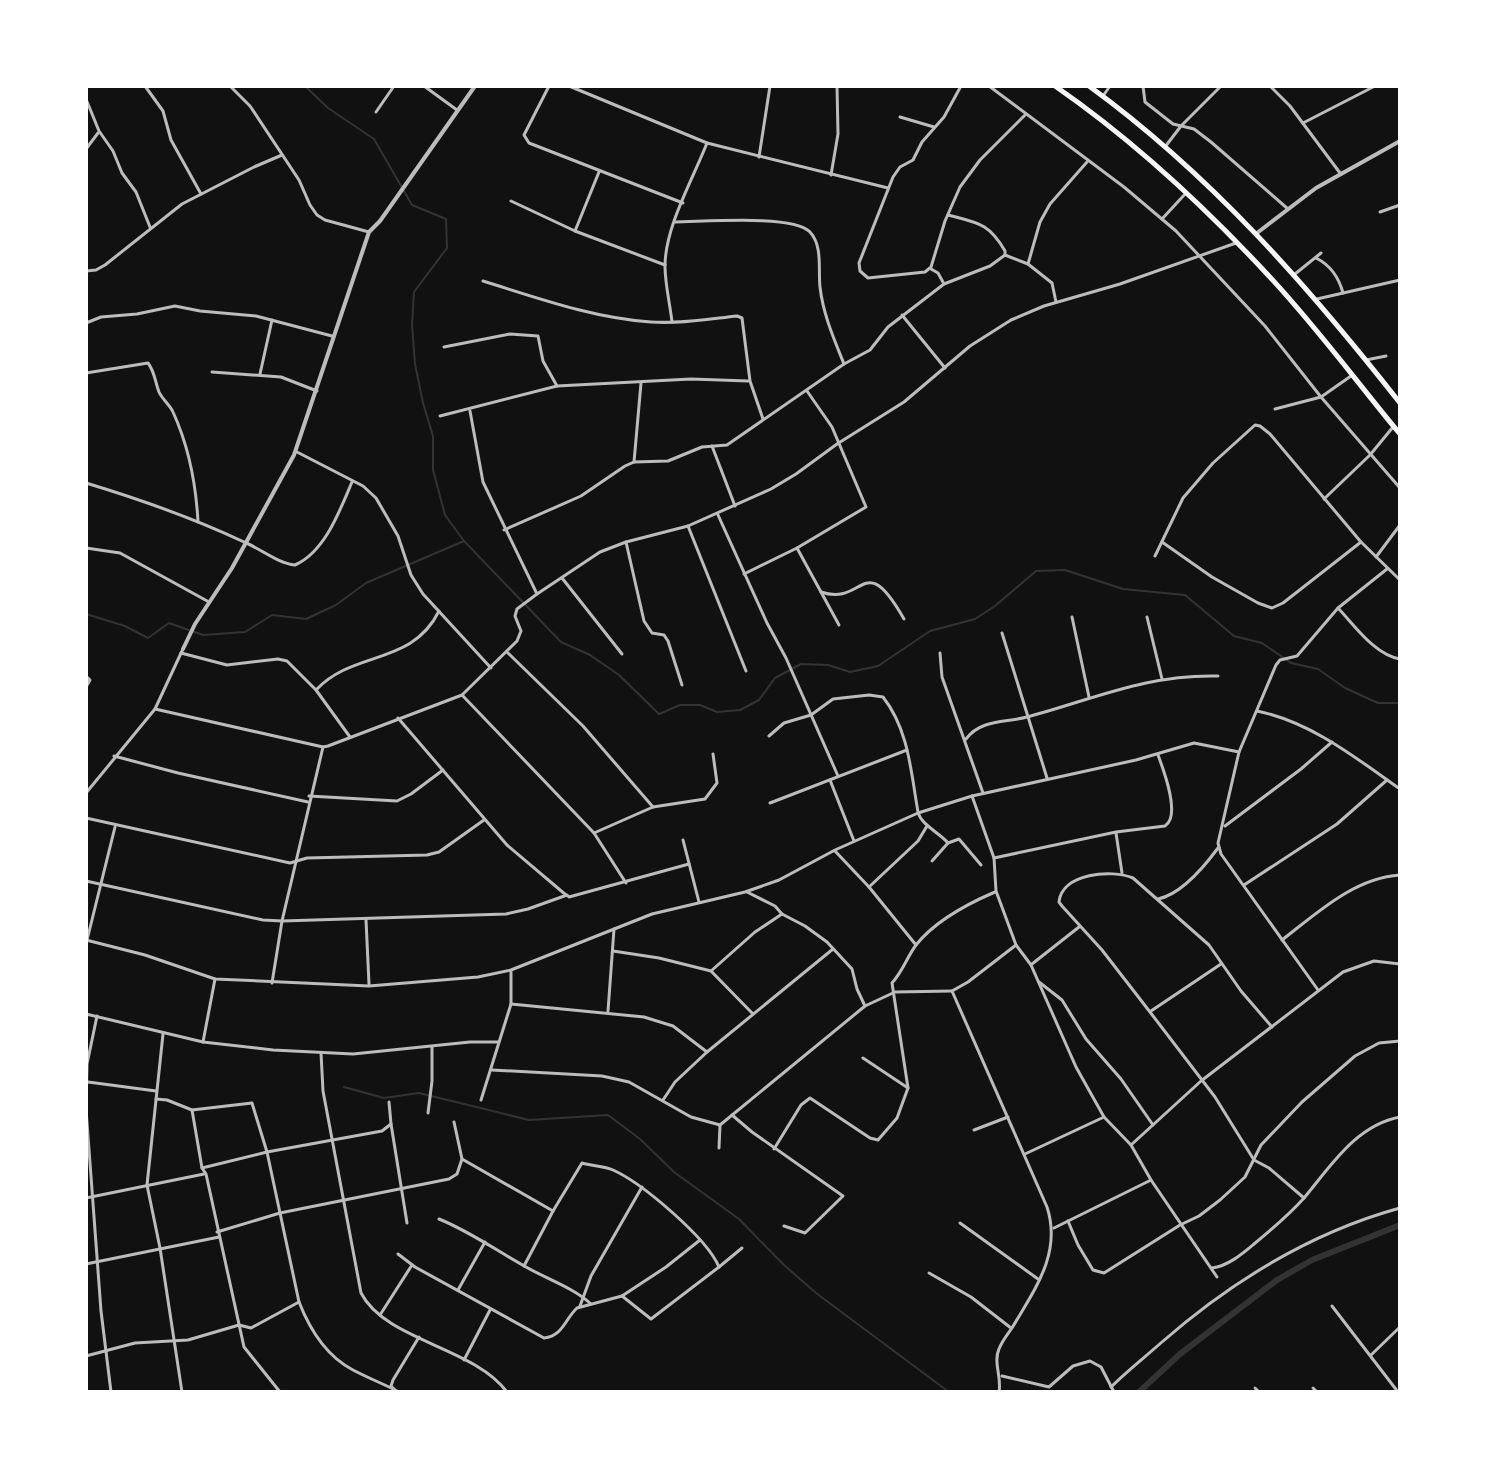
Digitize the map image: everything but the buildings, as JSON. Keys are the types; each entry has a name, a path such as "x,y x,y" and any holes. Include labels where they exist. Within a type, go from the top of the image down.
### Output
{"highway":[{"path":"1055,86 1107,125 1186,193 1269,276 1400,434"},
{"path":"1089,86 1165,147 1257,233 1317,299 1400,403"}],"street":[{"path":"145,86 163,111 171,140 201,194"},
{"path":"230,86 250,106 299,180 317,215 369,232"},
{"path":"376,112 394,86"},
{"path":"424,86 457,110"},
{"path":"86,793 155,709 195,624 285,475 317,392 369,232 380,221 475,86"},
{"path":"549,86 525,138 532,144 683,203"},
{"path":"569,86 707,143 888,188"},
{"path":"759,157 770,86"},
{"path":"831,175 838,134 837,86"},
{"path":"961,86 944,117 922,142 913,160 900,167 888,188 859,263 860,271 868,278 925,272 933,264 960,187 980,160 1026,114"},
{"path":"989,86 1162,219 1200,256 1265,326 1321,397 1400,488"},
{"path":"1103,96 1110,86"},
{"path":"1143,86 1145,102 1161,117 1173,124 1194,129 1288,209"},
{"path":"1165,147 1181,126 1221,86"},
{"path":"1270,86 1303,123 1340,173"},
{"path":"1355,86 1360,93"},
{"path":"1303,123 1375,86"},
{"path":"86,99 99,131 136,192 151,228"},
{"path":"900,117 934,127"},
{"path":"86,149 99,131"},
{"path":"1257,233 1340,173 1400,141"},
{"path":"672,322 665,265 675,222 707,143"},
{"path":"86,271 105,265 182,204 282,155"},
{"path":"1028,264 1040,222 1050,204 1088,161"},
{"path":"575,231 599,171"},
{"path":"1162,219 1186,193"},
{"path":"511,201 575,231 665,265"},
{"path":"1380,212 1400,205"},
{"path":"948,215 990,229 1005,255"},
{"path":"675,222 758,221 788,223 808,230 819,254 822,303 844,364"},
{"path":"155,709 323,747 398,718 431,709 462,695 507,652 521,631 515,616 517,609 600,552 688,526 796,474 904,402 991,331 1056,302 1120,284 1236,243"},
{"path":"1295,274 1321,253"},
{"path":"1005,255 1028,264 1052,283 1056,302"},
{"path":"504,530 581,496 634,462 668,461 702,447 727,445 844,364 870,350 888,327 944,284 990,266 1005,255"},
{"path":"1316,258 1330,268 1343,293"},
{"path":"929,268 938,273 944,284"},
{"path":"1317,299 1400,280"},
{"path":"483,281 611,317 672,322 742,318 750,381 763,419"},
{"path":"86,323 101,317 175,306 272,320 333,336"},
{"path":"902,315 945,368"},
{"path":"260,374 272,320"},
{"path":"444,347 510,334 535,335 539,338 547,372 557,386"},
{"path":"1366,360 1386,356"},
{"path":"86,373 148,363 154,371 159,393 172,410 189,457 198,522"},
{"path":"212,372 281,377 317,392"},
{"path":"1275,409 1321,397 1352,375"},
{"path":"440,416 557,386 691,379 750,381"},
{"path":"634,462 641,383"},
{"path":"744,574 797,548 866,507 832,427 806,390"},
{"path":"470,410 483,482 537,594"},
{"path":"1155,556 1183,498 1213,463 1255,425 1270,434 1361,542 1400,580"},
{"path":"1324,499 1394,427"},
{"path":"712,446 735,506"},
{"path":"296,451 363,486 376,498 398,536 411,575 423,594 491,668"},
{"path":"86,483 198,522 246,542 284,563 300,564 316,551 352,482"},
{"path":"717,514 838,776"},
{"path":"1376,557 1400,525"},
{"path":"688,526 746,671"},
{"path":"626,542 644,621 649,631 664,635 668,641 682,685"},
{"path":"1162,542 1212,577 1272,608 1283,603 1361,542"},
{"path":"86,548 120,553 210,603"},
{"path":"797,548 839,625"},
{"path":"1158,899 1186,883 1218,847 1239,752 1276,665 1280,660 1297,656 1338,608 1387,569"},
{"path":"561,577 622,654"},
{"path":"821,592 837,594 868,582 876,583 890,596 904,619"},
{"path":"1338,608 1381,652 1390,658 1400,659"},
{"path":"316,690 336,673 417,641 434,622 439,611"},
{"path":"1072,617 1089,697"},
{"path":"1147,617 1162,679"},
{"path":"1002,633 1047,778"},
{"path":"182,651 227,665 278,659 287,661 316,690 350,737"},
{"path":"507,652 583,726 653,807"},
{"path":"940,653 942,677 983,793"},
{"path":"86,676 90,680 86,687"},
{"path":"966,739 980,726 1030,717 1089,697 1162,679 1218,676"},
{"path":"462,695 594,833 626,883"},
{"path":"769,736 784,723 811,715 833,699 880,696 896,719 907,750 914,775 918,813 927,826 948,843"},
{"path":"1257,711 1277,715 1332,742 1400,789"},
{"path":"398,718 507,845 569,897 689,864"},
{"path":"1223,827 1332,742"},
{"path":"115,825 86,940 145,955 215,979 369,986 478,977 511,970 652,914 745,892 791,875 835,850 918,813 983,793 1200,743 1239,752"},
{"path":"272,983 282,921 323,747"},
{"path":"770,803 907,750"},
{"path":"594,833 653,807 705,799 717,783 713,754"},
{"path":"994,858 1171,823 1172,805 1158,755"},
{"path":"114,756 166,771 309,799 397,801 443,770"},
{"path":"830,780 854,841"},
{"path":"1244,885 1337,824 1387,780"},
{"path":"972,796 994,858 996,891 1016,945 1031,965 1076,1067 1104,1117 1131,1145 1180,1225 1217,1277"},
{"path":"86,818 169,834 283,862 307,858 387,857 439,852 484,820"},
{"path":"869,887 918,841 927,826"},
{"path":"1116,832 1122,873"},
{"path":"932,861 948,843 959,839 981,865"},
{"path":"683,840 699,903"},
{"path":"1218,847 1318,990"},
{"path":"835,850 916,945"},
{"path":"1272,1027 1209,945 1133,878 1122,873 1094,873 1061,892 1059,902 1102,950 1150,1012 1254,1160 1269,1168 1304,1198"},
{"path":"1282,940 1350,890 1400,875"},
{"path":"86,881 263,920 282,921 516,913 567,895"},
{"path":"774,1149 801,1105 810,1098 870,1138 880,1139 897,1118 908,1088 892,983 916,945 952,915 996,891"},
{"path":"745,892 756,894 782,914 820,936 852,969 865,1006"},
{"path":"711,971 755,932 782,914"},
{"path":"366,920 369,986"},
{"path":"1031,965 1079,927"},
{"path":"608,1011 614,929"},
{"path":"719,1148 720,1125 865,1006 895,992 952,991 1016,945"},
{"path":"663,1100 675,1082 707,1052 833,949"},
{"path":"613,951 711,971 753,1014"},
{"path":"1131,1145 1201,1081 1343,972 1374,961 1400,964"},
{"path":"1150,1012 1221,964"},
{"path":"481,1100 511,1004 511,970"},
{"path":"203,1042 215,979"},
{"path":"1036,979 1062,1000 1086,1039 1129,1089 1153,1125"},
{"path":"952,991 1025,1154 1053,1228 1051,1254 998,1351 999,1392"},
{"path":"511,1004 608,1011 644,1017 673,1026 707,1052"},
{"path":"86,1014 203,1042 321,1053 353,1054 498,1042"},
{"path":"97,1016 87,1064 87,1140 111,1392"},
{"path":"163,1034 147,1185 182,1392"},
{"path":"1068,1221 1084,1256 1098,1273 1104,1273 1209,1210 1242,1182 1261,1145 1302,1102 1355,1056 1379,1043 1400,1041"},
{"path":"428,1113 432,1047"},
{"path":"321,1053 321,1080 361,1293 380,1315 494,1377 507,1392"},
{"path":"863,1058 908,1088"},
{"path":"492,1070 602,1076 629,1082 691,1117 720,1125"},
{"path":"87,1082 156,1091"},
{"path":"156,1099 192,1110 252,1103 267,1152 299,1302 311,1330 331,1354 351,1369 397,1391"},
{"path":"389,1102 407,1223"},
{"path":"192,1110 202,1168 206,1174 246,1352 280,1392"},
{"path":"732,1115 774,1149 843,1196 805,1233 784,1226"},
{"path":"974,1130 1008,1117"},
{"path":"1025,1154 1104,1117"},
{"path":"1212,1268 1228,1263 1245,1251 1304,1198 1328,1167 1360,1136 1377,1124 1400,1117"},
{"path":"454,1122 462,1159 553,1211"},
{"path":"202,1168 267,1152 382,1131 391,1124"},
{"path":"217,1232 280,1213 449,1179 457,1174 462,1159"},
{"path":"524,1266 582,1163 611,1169 642,1187 700,1240 719,1267"},
{"path":"86,1198 206,1174"},
{"path":"1053,1228 1151,1180"},
{"path":"580,1306 582,1296 617,1228 642,1187"},
{"path":"1000,1375 1049,1387 1073,1366 1090,1361 1101,1367 1113,1390 1207,1304 1254,1271 1321,1235 1400,1208"},
{"path":"439,1219 463,1229 591,1304"},
{"path":"960,1223 1039,1280"},
{"path":"86,1264 220,1237"},
{"path":"398,1254 491,1309 549,1338 561,1330 568,1317 580,1306 622,1296 700,1240"},
{"path":"458,1290 485,1242"},
{"path":"622,1296 651,1319 742,1248"},
{"path":"380,1315 412,1265"},
{"path":"929,1273 971,1297 1011,1328"},
{"path":"86,1356 145,1342 188,1340 239,1325 251,1328 299,1302"},
{"path":"1332,1306 1398,1392"},
{"path":"464,1360 491,1309"},
{"path":"1371,1355 1400,1327"},
{"path":"397,1391 391,1386 393,1380 419,1337"},
{"path":"1313,1388 1317,1392"}],"waterway":[{"path":"305,86 328,108 374,139 412,205 446,219 447,248 414,292 412,325 415,364 433,436 433,470 445,515 464,541 561,642 590,655 619,675 659,714 680,705 700,705 717,712 740,710 759,700 775,678 801,664 828,665 850,672 878,666 930,631 975,619 1036,571 1065,570 1123,589 1185,595 1234,636 1262,643 1291,663 1318,669 1345,688 1378,703 1400,703"},
{"path":"86,614 125,626 148,638 169,623 203,635 245,632 272,615 306,619 336,605 366,583 464,541"},
{"path":"344,1087 384,1098 419,1093 529,1120 608,1115 640,1139 674,1172 739,1219 816,1293 949,1392"},
{"path":"1139,1392 1180,1354 1277,1280 1312,1260 1400,1225"}]}
